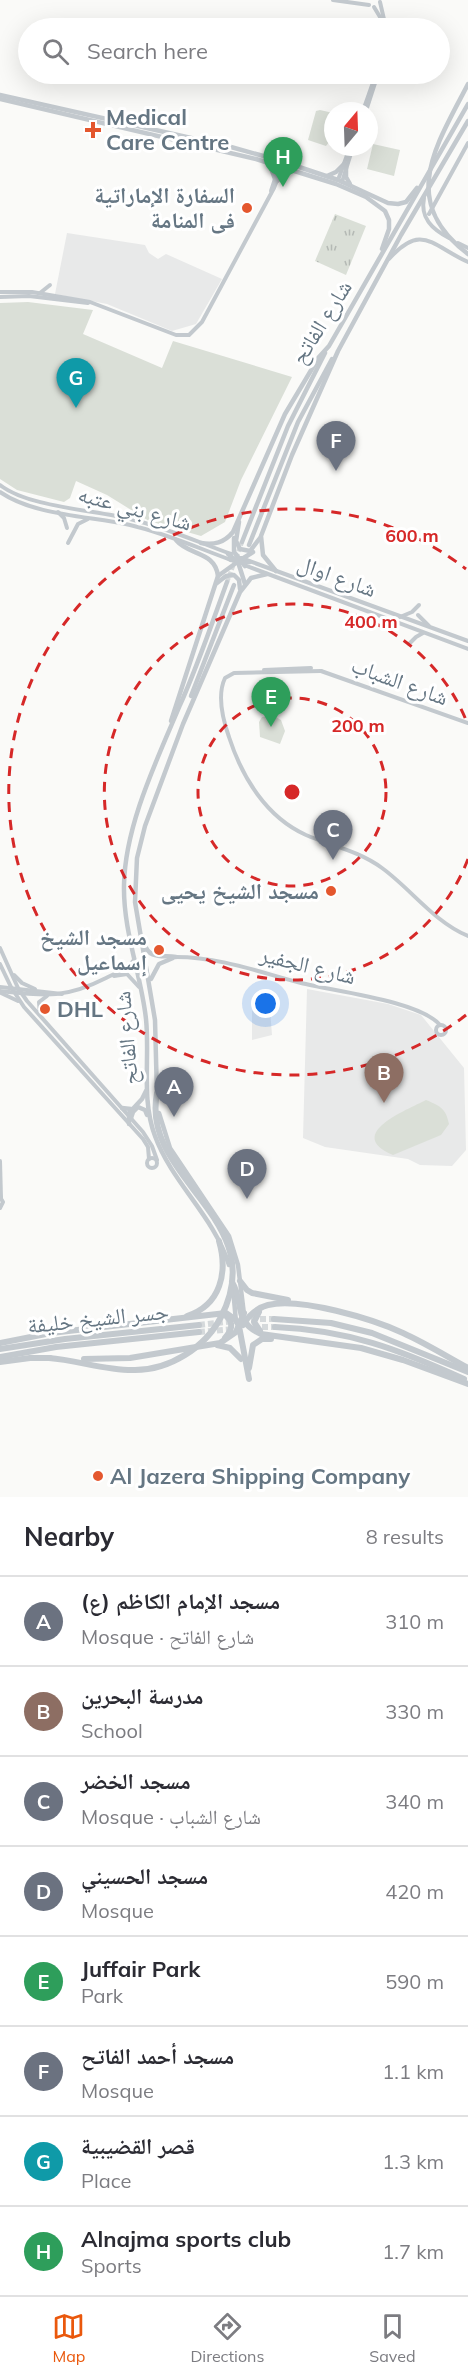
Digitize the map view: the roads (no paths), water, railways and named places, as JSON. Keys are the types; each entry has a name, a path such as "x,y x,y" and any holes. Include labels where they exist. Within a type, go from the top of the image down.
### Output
{"highway":[{"path":"49,1358 134,1370 158,1367 199,1345 213,1330 221,1316 230,1292 232,1274 230,1252 224,1234 216,1221 166,1149 156,1118 157,1093"},
{"path":"169,1320 199,1311 210,1302 219,1289 224,1268 219,1241"},
{"path":"240,1281 252,1293 311,1307"},
{"path":"232,1282 236,1289 249,1379"},
{"path":"0,1362 30,1358 122,1359 207,1345 223,1341 254,1312 266,1306 290,1304 349,1314 386,1326 468,1368"},
{"path":"266,1306 256,1315 254,1324 260,1332 269,1336"},
{"path":"219,1313 229,1318 231,1323 231,1329 223,1341"},
{"path":"0,1343 51,1332 219,1313 230,1315 240,1324 269,1336 325,1341 368,1349 468,1382"},
{"path":"274,1319 331,1323 372,1333 468,1372"},
{"path":"275,1327 312,1329 370,1341 417,1358 468,1382"},
{"name":"جسر الشيخ خليفة","path":"0,1349 65,1339 199,1329 56,1347 0,1357"},
{"path":"249,1368 251,1351 255,1343 262,1339 286,1338"},
{"path":"207,1345 226,1346 241,1359"}],"main road":[{"path":"468,84 436,146 428,178 432,206 448,236 468,255"},
{"path":"0,97 269,163 282,164 295,171 352,186 385,202 395,204 406,202 421,185"},
{"path":"0,97 231,147 324,176 366,197 385,211 389,229 381,255"},
{"name":"شارع الفاتح","path":"201,543 212,544 223,541 230,536 239,522 285,414 328,346 468,104"},
{"name":"شارع الفاتح","path":"169,729 175,701 218,576 254,551 286,466 338,351 424,195 468,121"},
{"path":"269,163 276,180 287,172 295,171"},
{"path":"324,176 345,166 347,180 352,186"},
{"path":"242,542 288,426 328,346"},
{"path":"249,545 298,422 312,393 338,351"},
{"path":"239,522 236,543 242,550 248,552 252,550 261,536"},
{"path":"239,522 234,542 245,584 254,577 267,574"},
{"path":"261,536 263,555 276,571"},
{"path":"176,540 184,547 210,558 216,567 218,576"},
{"path":"228,554 239,561 250,562"},
{"path":"217,583 226,576 234,575 240,583 240,592"},
{"name":"شارع الفاتح","path":"227,582 135,821 126,861 125,910 147,1027 147,1086 152,1126 166,1158 204,1214 219,1241 230,1269 232,1282"},
{"name":"شارع الفاتح","path":"183,724 245,584"},
{"name":"شارع الفاتح","path":"234,585 139,848 135,891 139,933 156,1031 159,1114 167,1143 228,1233 240,1281 240,1324"},
{"path":"139,933 146,950 151,955 176,957"},
{"path":"150,986 156,967 164,960 176,957"},
{"path":"129,1119 131,1109 142,1099 147,1086"},
{"path":"129,1119 133,1112 141,1107 145,1110 152,1126"},
{"path":"122,1108 131,1109"}],"street":[{"path":"333,0 370,4 380,1 383,18"},
{"path":"345,2 359,0"},
{"path":"370,4 380,18"},
{"path":"366,102 372,84"},
{"path":"429,214 468,143"},
{"path":"339,183 349,156"},
{"path":"0,292 40,293 94,304 176,335 185,336 199,326 271,192 282,164"},
{"path":"424,195 423,207 426,221 438,232 468,248"},
{"path":"386,263 404,243 416,239 429,242 468,262"},
{"path":"40,293 50,285"},
{"path":"0,297 29,296 94,304"},
{"name":"شارع بني عتبه","path":"0,485 19,495 76,510 139,521 228,554"},
{"name":"شارع بني عتبه","path":"0,492 18,501 57,512 134,526 239,561 259,571"},
{"path":"57,512 64,518 67,528"},
{"path":"68,543 78,524 90,518"},
{"name":"شارع اوال","path":"250,562 468,641"},
{"name":"شارع اوال","path":"259,571 468,649"},
{"path":"336,601 339,594"},
{"path":"346,604 348,597"},
{"path":"400,617 410,614 419,605"},
{"path":"418,615 432,628"},
{"path":"408,644 423,633"},
{"name":"شارع الشباب","path":"468,723 321,671 234,673 225,678 222,685 222,703 228,735 240,766 267,806 280,819 306,835 358,854 375,863 399,881 441,920 468,936"},
{"path":"0,948 21,993 122,1108 129,1119 146,1144 149,1159 147,1164 151,1168 157,1165 147,1137 129,1119 24,1007 0,990"},
{"name":"شارع الجفير","path":"176,957 207,958 246,966 302,983 393,1003 429,1017 438,1026"},
{"path":"96,983 126,968 134,960"},
{"path":"0,964 24,1007"},
{"path":"7,966 19,980 41,991"},
{"path":"0,990 49,996 64,995 123,973 132,977 140,988"},
{"path":"0,990 11,987 64,995"},
{"path":"42,1018 39,1004 41,999 49,996"},
{"path":"149,1159 157,1160"},
{"path":"0,1161 3,1202 1,1208"}],"tunnel":[{"path":"227,582 242,542"},
{"path":"251,1319 274,1319"},
{"path":"199,1325 235,1321"},
{"path":"253,1327 275,1327"},
{"path":"199,1332 234,1329"}],"place":[{"name":"Medical Care Centre","path":"93,130"},
{"name":"Alnajma sports club","path":"283,187"},
{"name":"السفارة الإماراتية فى المنامة","path":"247,208"},
{"name":"قصر القضيبية","path":"76,408"},
{"name":"مسجد أحمد الفاتح","path":"336,471"},
{"name":"Juffair Park","path":"271,727"},
{"name":"مسجد الخضر","path":"333,860"},
{"name":"مسجد الشيخ يحيى","path":"331,891"},
{"name":"مسجد الشيخ إسماعيل","path":"159,950"},
{"name":"DHL","path":"45,1009"},
{"name":"مدرسة البحرين","path":"384,1103"},
{"name":"مسجد الإمام الكاظم (ع)","path":"174,1117"},
{"name":"مسجد الحسيني","path":"247,1199"},
{"name":"Al Jazera Shipping Company","path":"98,1476"}]}
